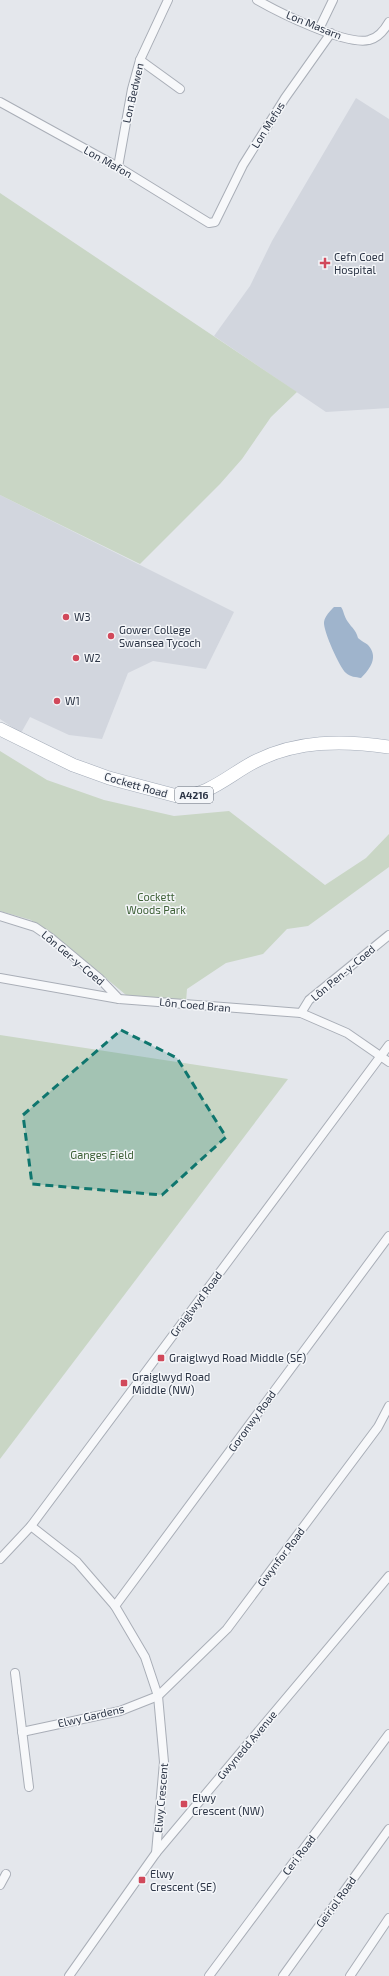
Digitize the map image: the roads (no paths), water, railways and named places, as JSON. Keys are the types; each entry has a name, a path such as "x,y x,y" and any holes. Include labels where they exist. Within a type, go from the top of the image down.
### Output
{"main road":[{"name":"Cockett Road","path":"0,729 73,765 109,778 177,796 199,794 255,762 290,749 327,743 358,743 389,747"}],"street":[{"name":"Lon Bedwen","path":"118,167 132,88 140,60 168,0"},
{"name":"Lon Masarn","path":"257,0 319,29 358,41 370,40 380,35 389,22"},
{"path":"319,29 333,0"},
{"name":"Lon Mefus","path":"215,222 243,166 285,98 331,33"},
{"path":"140,60 180,89"},
{"name":"Lon Mafon","path":"0,102 118,167 209,223 215,222"},
{"name":"Lôn Ger-y-Coed","path":"0,916 35,927 51,938 99,978 119,999"},
{"name":"Lôn Pen-y-Coed","path":"301,1013 309,1000 389,935"},
{"name":"Lôn Coed Bran","path":"0,978 119,999 301,1013 347,1033 389,1062"},
{"name":"Graiglwyd Road","path":"0,1559 31,1526 380,1055 389,1045"},
{"name":"Goronwy Road","path":"115,1606 389,1236"},
{"name":"Gwynfor Road","path":"158,1696 227,1628 378,1427 389,1406"},
{"name":"Elwy Crescent","path":"31,1526 78,1562 115,1606 145,1657 158,1696 164,1762 156,1853"},
{"name":"Gwynedd Avenue","path":"69,1976 156,1853 389,1576"},
{"path":"15,1673 29,1787"},
{"name":"Elwy Gardens","path":"22,1732 120,1711 158,1696"},
{"name":"Ceri Road","path":"208,1976 389,1734"},
{"name":"Geiriol Road","path":"282,1976 389,1829"},
{"path":"0,1884 6,1874"},
{"path":"350,1976 389,1918"}],"water":[{"path":"334,607 341,607 358,638 368,645 373,654 370,667 361,678 351,676 343,670 332,649 324,627 324,622 329,612"}],"place":[{"name":"Cefn Coed Hospital","path":"325,263"},
{"name":"W3","path":"66,617"},
{"name":"Gower College Swansea Tycoch","path":"111,636"},
{"name":"W2","path":"76,658"},
{"name":"W1","path":"57,701"},
{"name":"Graiglwyd Road Middle (SE)","path":"161,1358"},
{"name":"Graiglwyd Road Middle (NW)","path":"124,1383"},
{"name":"Elwy Crescent (NW)","path":"184,1804"},
{"name":"Elwy Crescent (SE)","path":"142,1880"}],"park label":[{"name":"Cockett Woods Park","path":"156,903"},
{"name":"Ganges Field","path":"102,1155"}]}
